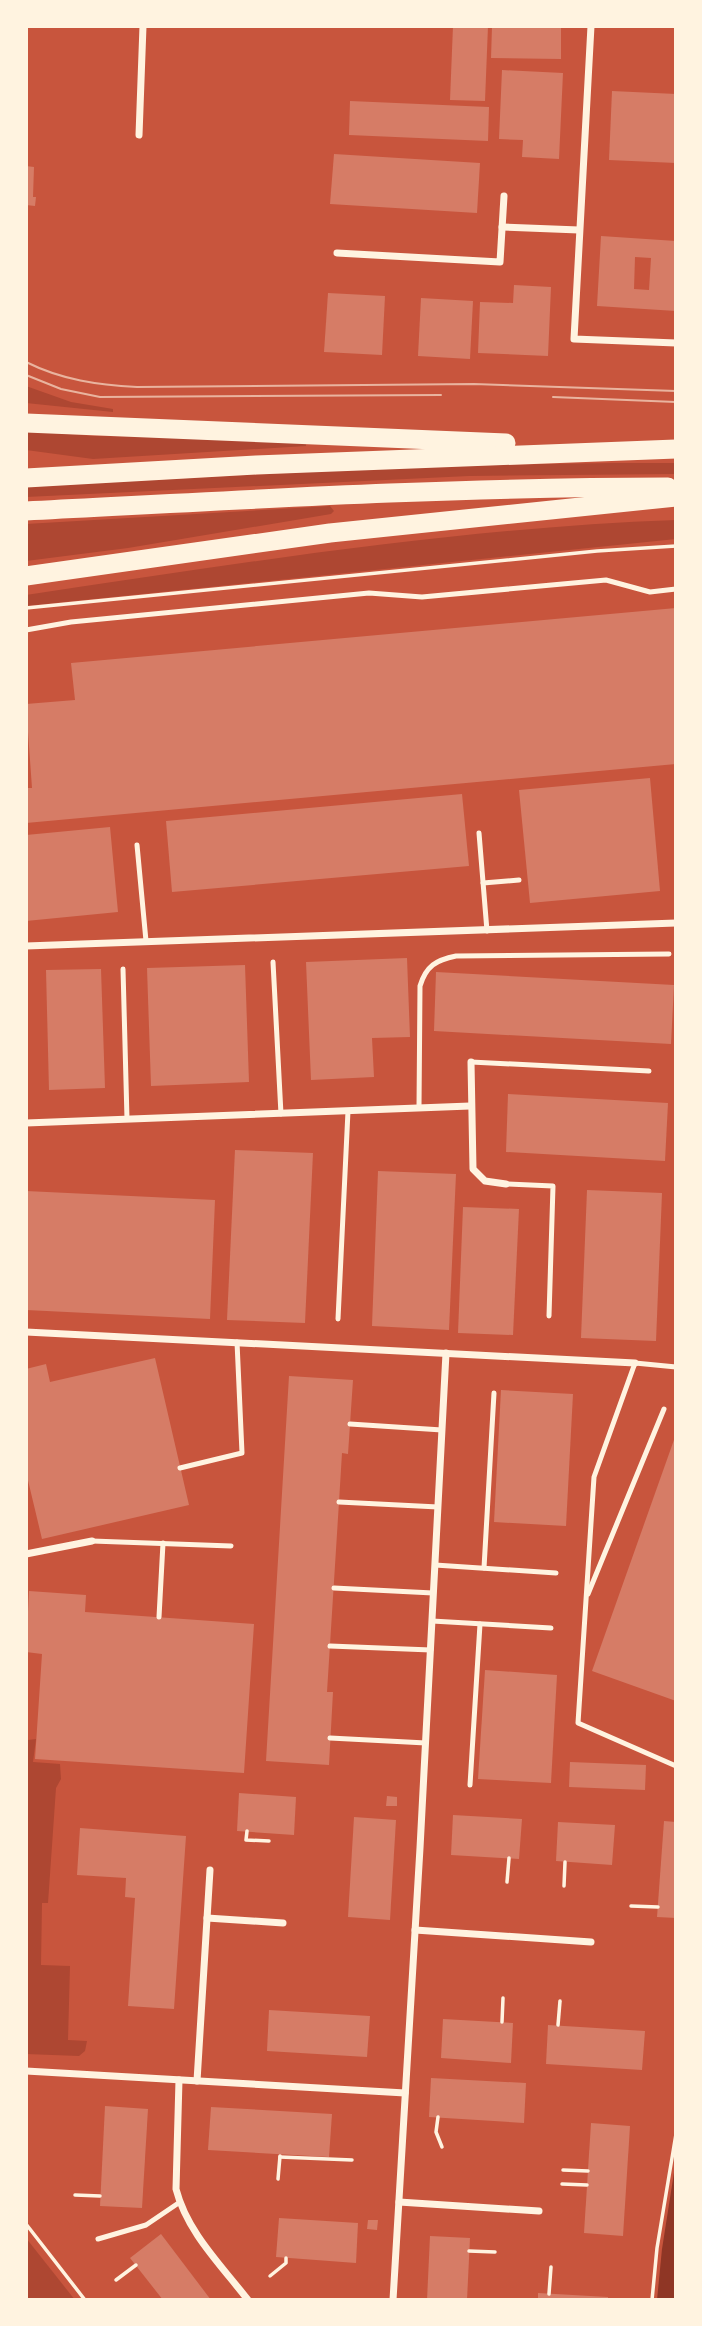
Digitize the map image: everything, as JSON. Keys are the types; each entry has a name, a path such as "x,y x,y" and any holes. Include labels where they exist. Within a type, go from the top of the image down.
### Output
{"highway":[{"path":"26,423 643,449"},
{"path":"26,478 270,464 676,449"},
{"path":"26,511 541,487 676,487"},
{"path":"31,576 330,533 676,498"}],"street":[{"path":"139,135 143,26"},
{"path":"591,26 574,339 676,343"},
{"path":"337,253 500,262 504,196"},
{"path":"502,227 579,230"},
{"path":"26,946 676,923"},
{"path":"471,1062 473,1169 485,1181 506,1184"},
{"path":"26,1123 470,1106"},
{"path":"26,1332 635,1363"},
{"path":"393,2300 446,1353"},
{"path":"26,1554 92,1541"},
{"path":"197,2081 210,1870"},
{"path":"207,1918 283,1923"},
{"path":"415,1930 591,1942"},
{"path":"26,2071 405,2093"},
{"path":"179,2080 176,2189 180,2202 197,2234 248,2300"},
{"path":"399,2202 539,2211"}],"lane":[{"path":"26,631 71,622 369,593 422,597 606,580 650,592 676,589"},
{"path":"479,833 487,930"},
{"path":"137,845 146,941"},
{"path":"484,883 519,880"},
{"path":"419,1108 420,986 424,973 431,965 456,956 669,954"},
{"path":"273,962 281,1114"},
{"path":"123,969 127,1119"},
{"path":"471,1062 649,1071"},
{"path":"338,1319 348,1111"},
{"path":"506,1184 553,1186 549,1316"},
{"path":"180,1468 242,1453 237,1342"},
{"path":"676,1367 635,1363 594,1477 578,1723 676,1766"},
{"path":"484,1568 494,1393"},
{"path":"586,1600 664,1409"},
{"path":"350,1424 442,1430"},
{"path":"339,1502 438,1507"},
{"path":"92,1541 231,1546"},
{"path":"159,1617 163,1543"},
{"path":"435,1565 556,1573"},
{"path":"334,1588 433,1593"},
{"path":"432,1622 551,1628"},
{"path":"470,1786 480,1624"},
{"path":"330,1646 431,1650"},
{"path":"330,1738 426,1743"},
{"path":"98,2239 146,2225 180,2202"}],"path":[{"path":"26,608 597,551 676,546"},
{"path":"247,1831 246,1840 269,1841"},
{"path":"507,1882 509,1858"},
{"path":"564,1886 565,1862"},
{"path":"631,1906 658,1906"},
{"path":"502,2022 503,1998"},
{"path":"558,2025 560,2001"},
{"path":"438,2118 436,2132 442,2147"},
{"path":"652,2300 657,2248 676,2134"},
{"path":"278,2179 281,2155 352,2160"},
{"path":"563,2170 588,2171"},
{"path":"562,2184 587,2185"},
{"path":"75,2195 100,2196"},
{"path":"26,2224 85,2300"},
{"path":"469,2251 495,2252"},
{"path":"270,2276 286,2263 286,2258"},
{"path":"117,2280 136,2265"},
{"path":"549,2294 551,2267"}],"shaded area":[{"path":"26,386 71,402 113,409 113,412 26,403"},
{"path":"26,431 95,436 306,439 306,446 93,459 26,450"},
{"path":"676,463 676,474 469,476 26,497 26,487 189,478 432,467"},
{"path":"330,506 334,511 331,514 128,548 26,561 26,524"},
{"path":"676,520 676,539 26,606 26,595 350,548 512,531"},
{"path":"36,1739 33,1762 60,1764 61,1779 56,1788 48,1903 42,1903 41,1965 70,1966 68,2040 87,2041 85,2051 79,2056 26,2054 26,1754 28,1740"},
{"path":"676,2160 676,2300 657,2300 662,2249"},
{"path":"26,2238 75,2300 26,2300"}],"building":[{"path":"453,26 488,26 485,101 450,100"},
{"path":"492,26 561,26 561,59 491,58"},
{"path":"502,70 563,73 559,159 522,157 523,140 499,139"},
{"path":"612,91 676,94 676,163 609,160"},
{"path":"350,101 489,107 488,141 349,135"},
{"path":"334,154 480,163 477,213 330,204"},
{"path":"26,166 34,167 35,206 26,205"},
{"path":"601,236 676,241 676,311 597,306","holes":["635,257 651,258 649,290 634,289"]},
{"path":"514,285 551,287 548,356 478,353 480,302 513,303"},
{"path":"328,293 385,296 382,355 324,352"},
{"path":"421,298 473,301 470,359 418,356"},
{"path":"676,608 676,764 26,823 26,788 32,788 26,704 75,700 71,663"},
{"path":"650,778 660,891 530,903 519,790"},
{"path":"462,794 469,866 172,892 166,821"},
{"path":"110,827 118,912 26,921 26,835"},
{"path":"407,958 410,1037 372,1038 374,1077 311,1080 306,962"},
{"path":"245,965 249,1082 151,1086 147,968"},
{"path":"101,969 105,1088 49,1090 46,970"},
{"path":"436,972 674,985 671,1044 434,1031"},
{"path":"508,1094 668,1103 665,1161 506,1152"},
{"path":"235,1150 313,1153 305,1323 227,1320"},
{"path":"378,1171 456,1174 449,1330 372,1326"},
{"path":"587,1190 662,1193 656,1341 581,1338"},
{"path":"26,1191 215,1200 210,1319 26,1310"},
{"path":"463,1207 519,1209 513,1335 458,1333"},
{"path":"155,1358 189,1505 42,1539 26,1472 26,1369 46,1364 50,1382"},
{"path":"289,1376 353,1380 348,1454 342,1453 327,1692 333,1692 329,1765 266,1761"},
{"path":"501,1390 573,1394 566,1526 494,1522"},
{"path":"676,1437 676,1701 592,1671"},
{"path":"29,1591 86,1595 85,1612 254,1624 244,1773 35,1759 42,1654 26,1652"},
{"path":"485,1670 557,1675 551,1783 478,1779"},
{"path":"570,1762 646,1765 645,1790 569,1787"},
{"path":"239,1793 296,1797 294,1835 237,1831"},
{"path":"387,1796 397,1797 397,1806 386,1806"},
{"path":"453,1815 522,1819 519,1859 451,1855"},
{"path":"354,1817 396,1820 390,1920 348,1917"},
{"path":"664,1821 676,1822 676,1918 657,1917"},
{"path":"558,1822 615,1825 612,1865 556,1861"},
{"path":"80,1828 186,1836 174,2009 128,2006 135,1898 125,1897 126,1878 77,1875"},
{"path":"269,2010 370,2016 367,2057 267,2051"},
{"path":"443,2019 513,2023 511,2063 441,2058"},
{"path":"548,2025 645,2031 642,2070 546,2064"},
{"path":"431,2078 526,2083 524,2123 429,2117"},
{"path":"105,2106 148,2109 142,2208 100,2206"},
{"path":"211,2107 332,2114 329,2157 208,2150"},
{"path":"591,2123 630,2126 623,2236 584,2233"},
{"path":"279,2218 358,2223 356,2263 276,2257"},
{"path":"368,2220 378,2220 377,2230 367,2229"},
{"path":"161,2234 211,2300 163,2300 130,2258"},
{"path":"430,2236 470,2238 467,2300 427,2300"},
{"path":"538,2293 608,2297 608,2300 538,2300"}],"tram line":[{"path":"26,362 80,380 137,387 474,384 676,391"},
{"path":"26,375 61,389 100,397 441,395"},
{"path":"553,397 676,402"}]}
